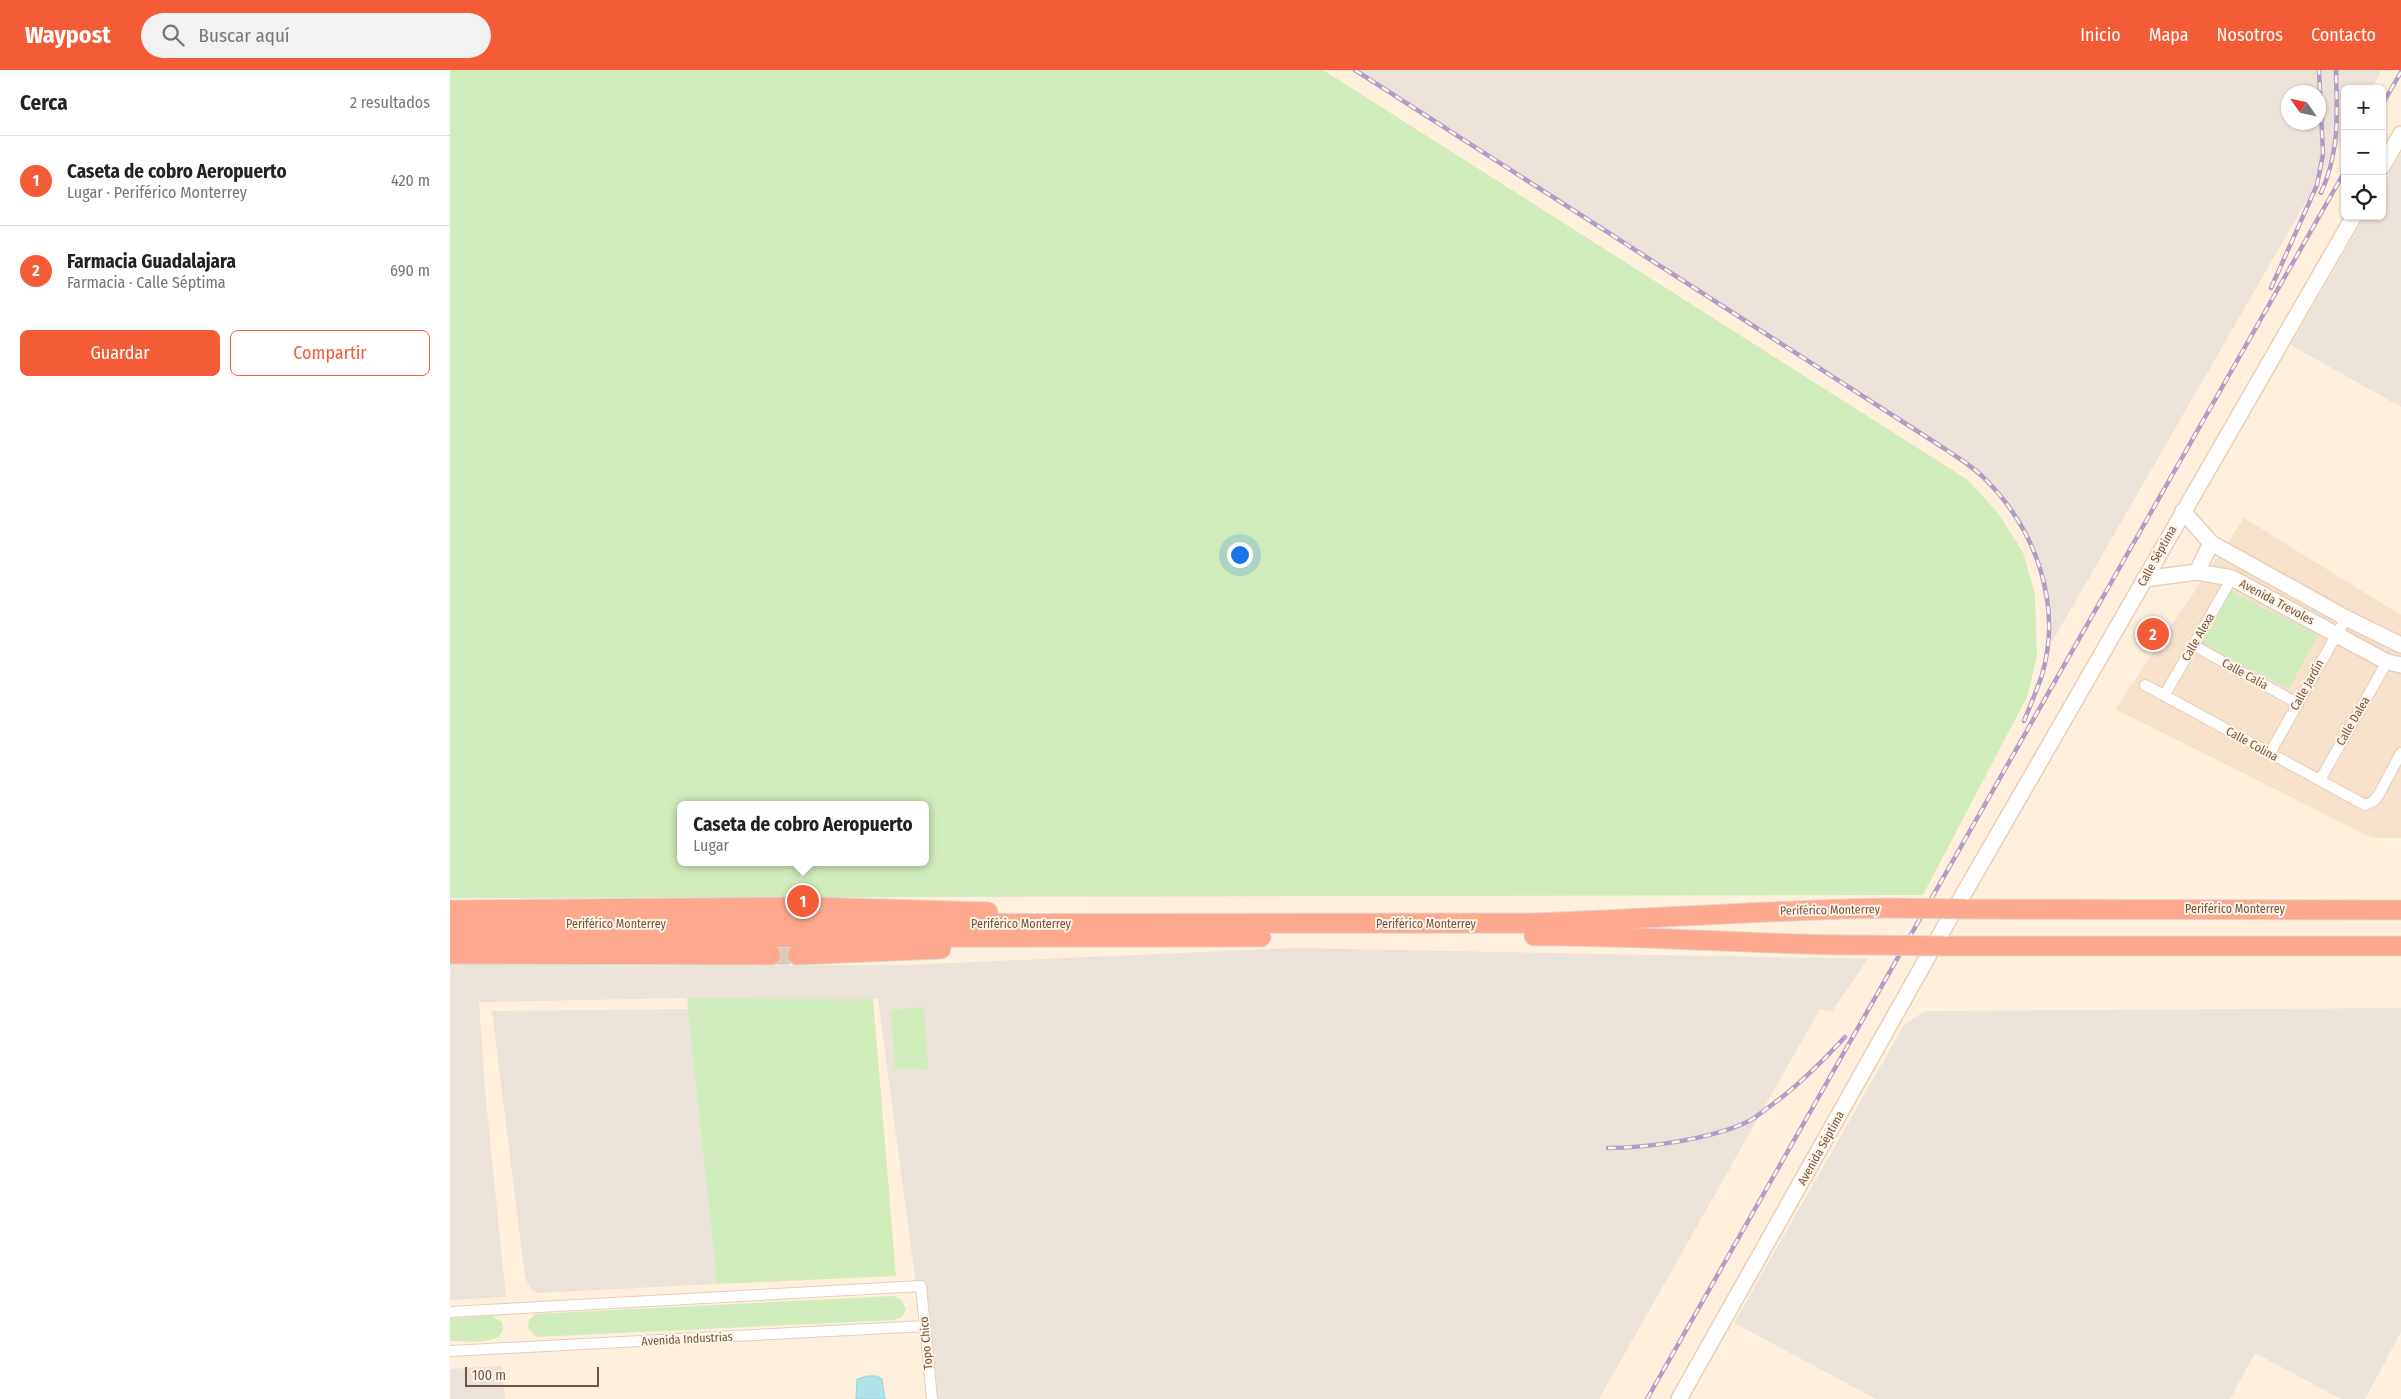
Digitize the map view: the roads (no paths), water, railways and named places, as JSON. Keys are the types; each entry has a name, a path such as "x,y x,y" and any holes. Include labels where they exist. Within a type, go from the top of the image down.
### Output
{"highway":[{"name":"Periférico Monterrey","path":"450,938 1532,923 1964,903 2401,910"},
{"path":"450,910 789,907"},
{"path":"816,907 1019,913 1063,917 1088,930"},
{"name":"Periférico Monterrey","path":"450,924 1595,935 1788,945 1867,946 2401,946"},
{"path":"797,955 1032,946 1067,942 1088,930"},
{"path":"450,954 771,955"}],"street":[{"path":"2386,160 2401,134"},
{"name":"Calle Séptima","path":"1964,903 2183,510 2352,220"},
{"name":"Avenida Trevoles","path":"2183,510 2211,543 2346,618 2401,645"},
{"path":"2197,572 2211,543"},
{"name":"Avenida Trevoles","path":"2144,579 2197,572 2232,578 2394,663"},
{"name":"Calle Alexa","path":"2164,696 2232,578"},
{"name":"Calle Jardín","path":"2270,753 2346,618"},
{"name":"Calle Calia","path":"2193,645 2297,703"},
{"name":"Calle Dalea","path":"2320,780 2394,663"},
{"name":"Calle Colina","path":"2145,686 2365,805 2374,801 2401,753"},
{"name":"Avenida Séptima","path":"1679,1399 1964,903"},
{"name":"Topo Chico","path":"450,1312 922,1286 932,1399"},
{"name":"Avenida Industrias","path":"450,1351 925,1326"}],"water":[{"path":"877,1376 882,1379 885,1399 856,1399 857,1379"}],"tunnel":[{"path":"789,907 816,907"},
{"path":"771,955 797,955"}],"railway":[{"path":"1355,70 1942,447 1982,476 2001,496 2017,518 2030,542 2040,568 2046,594 2049,621 2048,648 2042,675 2024,721"},
{"path":"2271,288 2317,185 2323,154 2319,70"},
{"path":"2321,193 2332,162 2336,133 2336,70"},
{"path":"2386,98 2401,72"},
{"path":"1647,1399 2343,175"},
{"path":"1608,1148 1641,1146 1697,1138 1747,1122 1799,1083 1845,1037"}],"place":[{"name":"Farmacia Guadalajara","path":"2153,634"},
{"name":"Caseta de cobro Aeropuerto","path":"803,901"}]}
